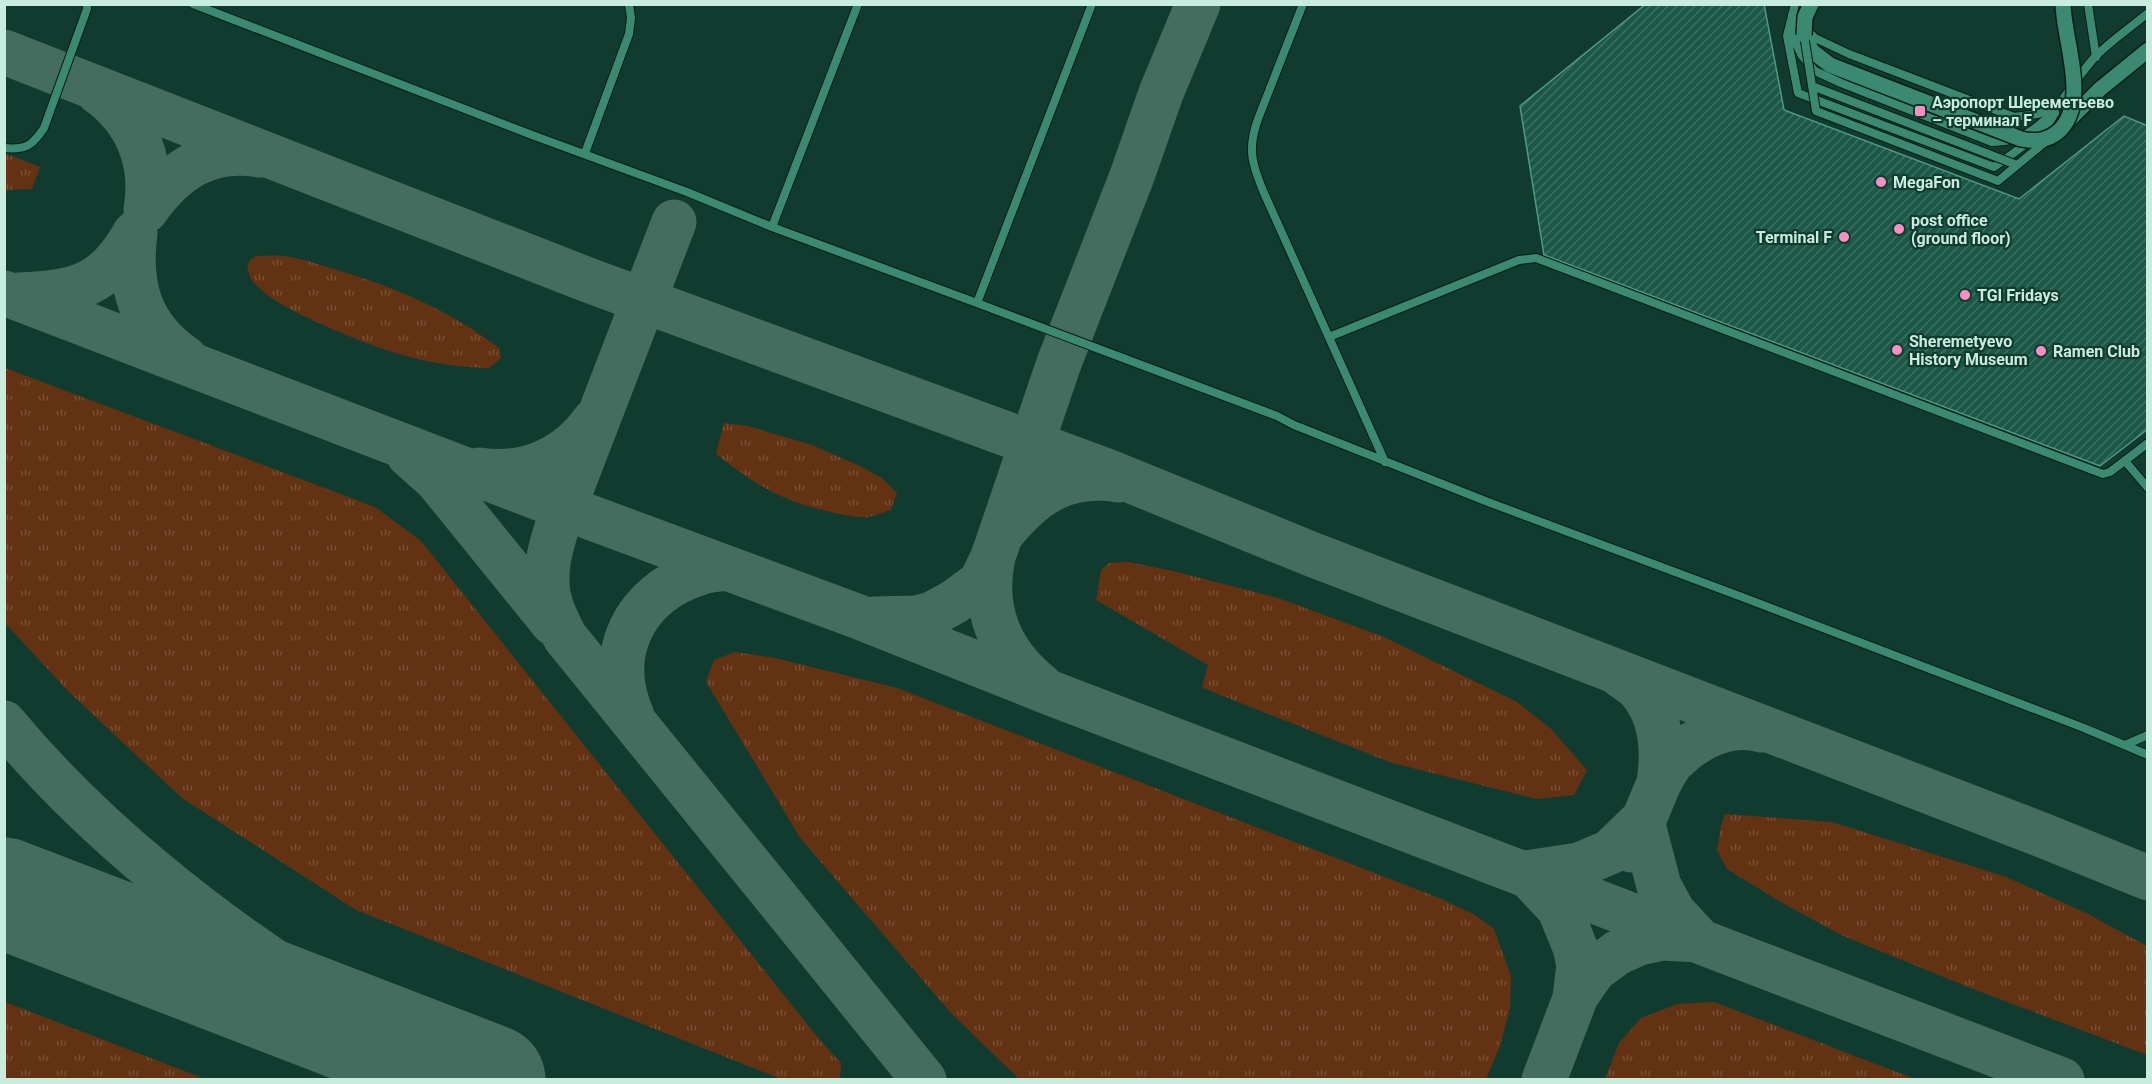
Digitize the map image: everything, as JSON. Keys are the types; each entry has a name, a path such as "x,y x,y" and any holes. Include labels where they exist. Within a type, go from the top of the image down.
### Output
{"street":[{"path":"1811,4 1805,17 1804,35 1812,51 1830,64 2010,135 2038,141 2045,140 2060,130 2100,89 2148,50"},
{"path":"2060,130 2071,113 2074,91 2063,4"}],"lane":[{"path":"4,148 20,149 29,146 44,128 87,4"},
{"path":"193,4 532,135 687,192 772,227 1277,416 1385,462 1742,597 2148,755"},
{"path":"585,153 629,34 631,18 629,4"},
{"path":"772,227 858,4"},
{"path":"977,303 1092,4"},
{"path":"1303,4 1251,138 1252,156 1264,193 1385,462"},
{"path":"1795,4 1787,36 1798,93 1994,166 2043,132 2096,57 2148,13"},
{"path":"2088,4 2096,57"},
{"path":"1792,15 1795,41 1802,56 1815,71 1992,142 2008,142 2037,128 2064,100"},
{"path":"1792,15 1815,38 1849,54 2014,117 2038,114 2064,100"},
{"path":"1804,35 1816,111 1998,180 2060,130"},
{"path":"1812,86 2018,165"},
{"path":"1329,338 1519,260 1536,258 2099,473 2107,474 2148,443"},
{"path":"2125,460 2148,488"},
{"path":"2125,745 2148,735"}],"green space":[{"path":"4,153 40,167 32,189 5,190"},
{"path":"256,256 281,256 316,263 407,295 445,313 482,335 499,348 501,358 489,368 445,364 382,349 342,333 312,320 261,290 253,281 247,267 250,260"},
{"path":"5,368 375,507 421,541 819,1039 841,1063 840,1079 781,1079 356,910 182,798 68,691 5,623"},
{"path":"724,423 748,426 812,445 862,467 883,479 897,493 891,510 868,517 849,516 798,503 756,483 716,454"},
{"path":"1128,562 1278,598 1384,637 1517,702 1551,729 1587,770 1574,795 1537,799 1392,763 1213,692 1202,687 1208,665 1096,600 1101,570 1109,563"},
{"path":"735,652 775,658 897,688 1439,898 1475,915 1494,929 1511,976 1510,1008 1500,1046 1486,1079 1019,1079 951,1013 801,839 706,682 714,660"},
{"path":"1725,814 1832,822 2006,877 2086,913 2147,946 2147,1055 1968,987 1841,935 1781,902 1727,869 1717,850"},
{"path":"5,1002 205,1079 5,1079"},
{"path":"1714,1002 1915,1079 1605,1079 1619,1043 1641,1018 1677,1004"}],"building":[{"name":"Terminal F","path":"1646,4 1764,4 1784,110 2019,199 2124,116 2148,126 2148,429 2100,466 1544,255 1520,106"}],"taxiway":[{"path":"1040,685 1014,658 997,628 990,594 993,557 1059,363 1132,176 1161,93 1198,4"},
{"path":"4,52 588,280 1107,471 1311,554 2042,835 2148,878"},
{"path":"97,91 123,115 140,143 147,175 146,210 168,183 194,164 225,154 260,155"},
{"path":"674,222 557,526 550,550 547,575 547,590 551,604 565,637 924,1080"},
{"path":"18,295 57,292 87,283 100,276 112,265 135,233 134,271 140,304 157,333 185,358"},
{"path":"4,293 565,508 862,618 1048,692 2062,1080"},
{"path":"479,470 513,471 544,462 571,446 594,421"},
{"path":"409,455 437,480 553,623"},
{"path":"1003,532 1027,506 1053,488 1083,479 1119,480"},
{"path":"874,619 916,618 932,614 954,602 981,582 993,557"},
{"path":"632,716 624,693 622,670 624,649 631,629 642,611 657,595 676,583 702,572 727,568"},
{"path":"1619,674 1638,688 1646,698 1657,721 1661,745 1659,783 1673,761 1704,738 1726,729 1762,730"},
{"path":"4,723 75,800 113,836 195,904 324,994 375,1024 464,1070"},
{"path":"1631,850 1659,783"},
{"path":"1642,821 1659,886 1673,912 1699,940 1663,938 1639,943 1617,953 1594,970 1575,997 1579,965 1575,947 1559,908 1526,873 1579,865 1610,852 1642,821"},
{"path":"1544,1080 1587,967"}],"runway":[{"path":"4,893 490,1080"}],"place":[{"name":"Аэропорт Шереметьево – терминал F","path":"1920,111"},
{"name":"MegaFon","path":"1881,182"},
{"name":"post office (ground floor)","path":"1899,229"},
{"name":"Terminal F","path":"1844,237"},
{"name":"TGI Fridays","path":"1965,295"},
{"name":"Sheremetyevo History Museum","path":"1897,350"},
{"name":"Ramen Club","path":"2041,351"}]}
